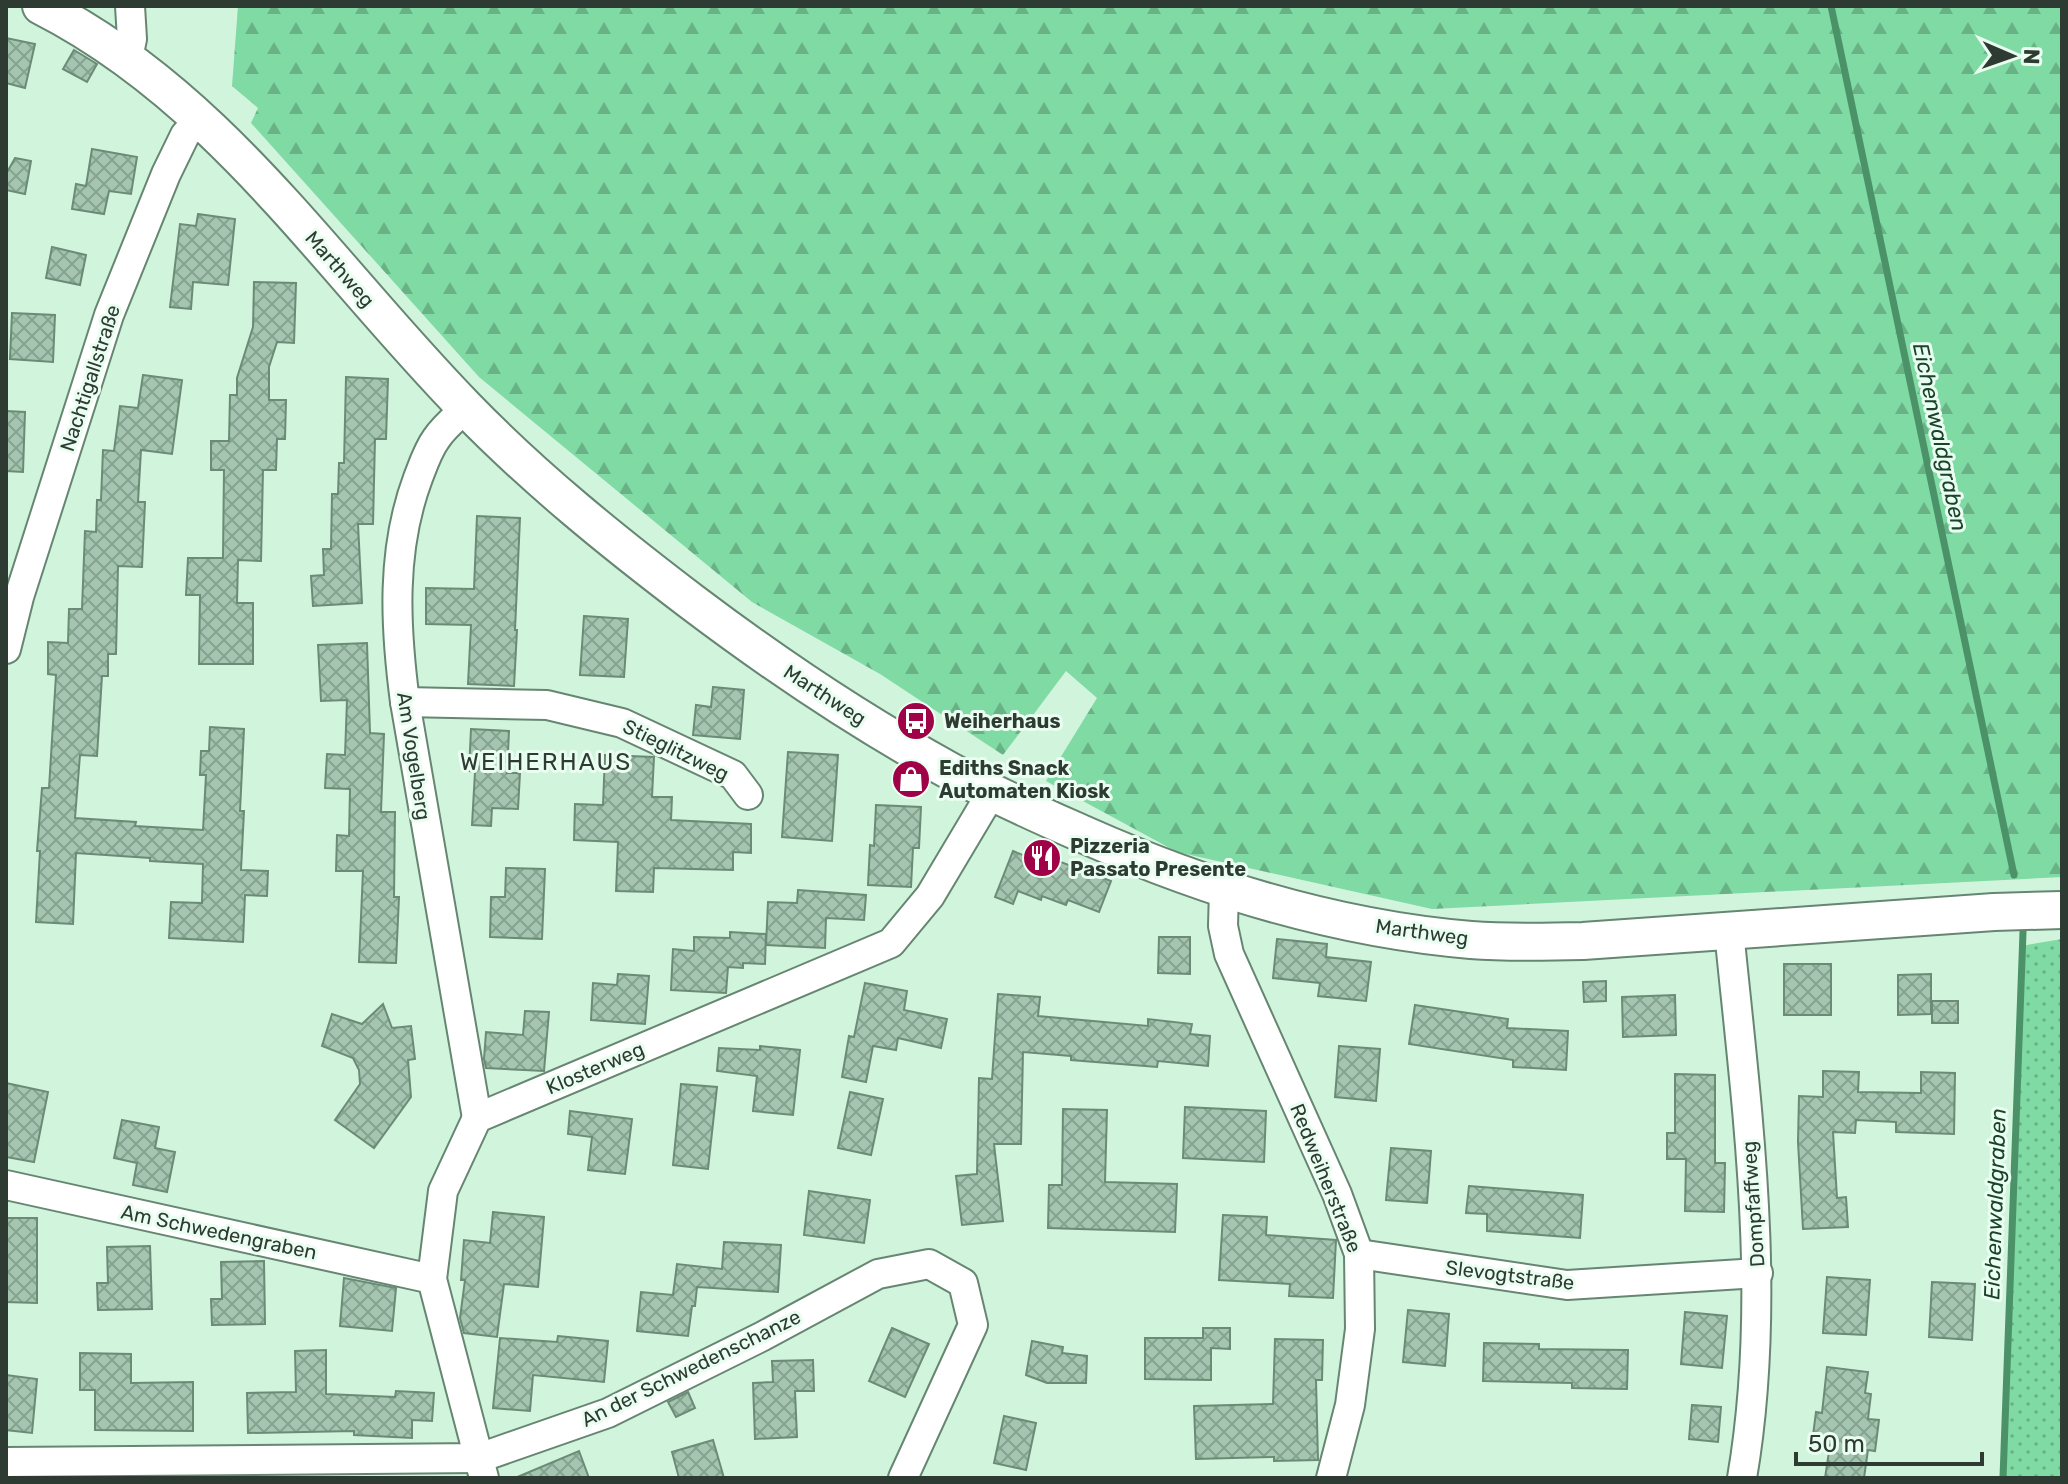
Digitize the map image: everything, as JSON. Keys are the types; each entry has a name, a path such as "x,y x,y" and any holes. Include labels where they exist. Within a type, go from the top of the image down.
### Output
{"main road":[{"name":"Marthweg","path":"41,6 128,58 200,118 245,163 466,408 579,512 726,628 909,748 992,792 1141,859 1224,889 1285,906 1410,932 1464,939 1558,942 2062,910"}],"street":[{"path":"128,58 132,39 130,6"},
{"name":"Nachtigallstraße","path":"6,649 19,597 109,315 166,174 185,135 200,118"},
{"name":"Am Vogelberg","path":"466,408 435,440 414,489 399,553 397,588 399,656 405,702 477,1118"},
{"name":"Stieglitzweg","path":"405,702 547,705 622,723 733,775 748,795"},
{"name":"Klosterweg","path":"477,1118 891,943 930,896 992,792"},
{"name":"Redweiherstraße","path":"1224,889 1223,926 1229,954 1337,1194 1359,1254 1360,1329 1350,1405 1331,1478"},
{"name":"Dompfaffweg","path":"1729,931 1758,1273 1750,1431 1742,1478"},
{"path":"477,1118 443,1191 432,1279 482,1468"},
{"name":"Am Schwedengraben","path":"6,1185 432,1279"},
{"name":"Slevogtstraße","path":"1359,1254 1567,1285 1758,1273"},
{"name":"An der Schwedenschanze","path":"6,1462 72,1470 482,1468 608,1413 763,1336 878,1274 929,1264 963,1283 973,1325 903,1478"}],"green space":[{"path":"238,6 2062,6 2062,877 1432,909 1177,852 1046,781 1097,698 1066,671 1003,755 880,674 752,602 479,377 251,123 258,108 232,86"},
{"path":"2062,939 2062,1478 2002,1478 2021,946"}],"building":[{"path":"6,38 35,44 25,88 6,83"},
{"path":"74,50 97,64 87,82 63,69"},
{"path":"92,149 137,157 131,194 109,191 104,214 72,209 76,184 86,186"},
{"path":"15,158 31,161 25,194 6,190 6,174"},
{"path":"198,214 235,219 228,285 193,282 191,309 170,307 180,224 196,226"},
{"path":"52,247 86,255 80,285 46,278"},
{"path":"254,282 296,283 294,343 277,342 269,367 269,400 286,400 285,439 277,439 276,470 263,470 261,561 238,560 237,603 253,603 253,664 199,664 200,595 186,595 188,558 223,558 224,470 211,470 211,441 229,441 230,395 237,395 237,378 253,327"},
{"path":"12,313 55,315 53,362 10,359"},
{"path":"143,375 182,380 172,454 141,450 138,502 145,502 142,567 118,566 116,654 108,654 108,676 102,676 97,756 80,755 75,818 203,830 206,775 200,775 201,751 209,751 210,727 244,729 241,870 268,871 267,896 245,895 243,942 169,938 171,902 202,903 203,864 150,861 150,858 76,853 73,924 36,922 42,788 49,788 56,675 48,674 48,642 68,643 69,609 82,609 85,531 96,532 103,450 114,451 120,406 138,408"},
{"path":"346,377 388,379 386,439 375,439 373,524 358,524 362,603 313,606 311,576 324,575 323,549 331,549 332,494 338,494 339,463 344,463"},
{"path":"6,411 25,412 23,472 6,471"},
{"path":"477,516 520,518 514,686 468,684 471,625 426,624 426,588 474,589"},
{"path":"584,616 628,619 624,677 580,675"},
{"path":"367,643 370,733 384,734 381,812 395,812 394,897 399,897 396,963 359,962 363,871 336,871 337,835 349,836 350,789 325,788 327,754 345,755 347,700 321,701 318,645"},
{"path":"713,687 744,690 740,739 693,735 696,705 711,707"},
{"path":"471,729 509,731 507,773 520,773 518,809 492,808 491,826 472,825 475,772 469,771"},
{"path":"788,752 838,755 832,841 782,837"},
{"path":"605,755 654,757 652,797 672,797 671,820 751,824 751,853 733,852 733,870 654,868 653,892 616,891 618,842 574,840 575,804 603,805"},
{"path":"876,805 921,807 919,848 913,848 911,887 868,885"},
{"path":"1013,851 1030,858 1032,851 1111,881 1099,912 1068,900 1066,905 1018,891 1013,904 995,897"},
{"path":"506,868 545,869 542,939 490,937 491,897 505,897"},
{"path":"798,890 866,895 864,920 826,918 825,948 766,945 768,902 797,903"},
{"path":"730,932 766,934 765,964 743,963 743,968 728,967 726,993 671,990 673,949 694,951 694,937 730,938"},
{"path":"1159,937 1190,937 1190,974 1158,973"},
{"path":"1277,939 1327,944 1326,957 1371,962 1366,1001 1318,996 1320,983 1273,978"},
{"path":"1784,964 1831,964 1831,1015 1784,1015"},
{"path":"618,974 649,976 645,1024 591,1020 593,983 617,985"},
{"path":"1931,974 1931,1014 1898,1015 1898,975"},
{"path":"1606,981 1606,1001 1584,1002 1583,982"},
{"path":"865,983 907,991 904,1010 947,1019 941,1048 898,1038 896,1050 873,1046 866,1082 842,1077 849,1036 854,1037"},
{"path":"998,994 1040,997 1038,1016 1148,1026 1148,1019 1192,1024 1190,1034 1210,1036 1208,1066 1158,1061 1157,1067 1071,1060 1071,1056 1023,1052 1021,1144 994,1144 1003,1221 962,1225 956,1176 977,1174 979,1078 992,1079"},
{"path":"1675,995 1676,1035 1623,1037 1622,997"},
{"path":"1932,1001 1958,1001 1958,1023 1932,1023"},
{"path":"383,1004 392,1028 411,1026 415,1059 408,1060 411,1097 374,1148 335,1120 360,1084 359,1070 353,1058 322,1046 332,1014 362,1024"},
{"path":"1415,1005 1508,1019 1507,1028 1568,1031 1566,1070 1513,1067 1513,1060 1409,1044"},
{"path":"525,1011 549,1012 544,1071 486,1068 486,1032 523,1035"},
{"path":"760,1046 800,1050 793,1115 753,1111 757,1076 717,1071 719,1048 760,1050"},
{"path":"1339,1046 1380,1049 1376,1101 1335,1097"},
{"path":"1823,1071 1859,1072 1858,1092 1921,1093 1921,1072 1955,1073 1954,1134 1896,1132 1896,1122 1856,1120 1855,1133 1833,1132 1837,1198 1846,1197 1848,1227 1803,1229 1799,1096 1823,1097"},
{"path":"1675,1074 1715,1075 1715,1163 1725,1163 1724,1212 1685,1211 1686,1159 1667,1159 1667,1133 1675,1133"},
{"path":"6,1083 48,1092 34,1162 6,1157"},
{"path":"681,1084 717,1087 708,1169 673,1165"},
{"path":"850,1092 883,1099 871,1155 838,1148"},
{"path":"1185,1107 1266,1111 1264,1162 1183,1158"},
{"path":"1063,1109 1107,1110 1105,1182 1177,1184 1175,1232 1048,1228 1049,1185 1062,1185"},
{"path":"570,1111 632,1119 625,1174 588,1170 592,1137 568,1134"},
{"path":"122,1120 159,1127 155,1148 175,1152 167,1192 133,1185 137,1163 114,1158"},
{"path":"1391,1148 1431,1151 1427,1203 1386,1200"},
{"path":"1469,1186 1583,1195 1580,1238 1487,1231 1487,1214 1466,1213"},
{"path":"809,1191 870,1200 864,1243 804,1235"},
{"path":"493,1212 544,1217 538,1287 504,1284 497,1337 464,1333 460,1318 465,1280 461,1280 464,1240 490,1243"},
{"path":"1223,1215 1267,1217 1266,1235 1336,1240 1333,1298 1289,1296 1290,1284 1219,1280"},
{"path":"6,1218 37,1218 37,1303 6,1302"},
{"path":"724,1242 781,1245 778,1292 697,1287 688,1336 637,1331 641,1292 673,1295 677,1264 722,1269"},
{"path":"150,1246 152,1309 98,1310 97,1283 108,1283 107,1247"},
{"path":"264,1261 265,1324 212,1325 211,1299 222,1299 221,1262"},
{"path":"1827,1277 1870,1280 1866,1335 1823,1333"},
{"path":"344,1278 396,1288 392,1331 340,1326"},
{"path":"1932,1282 1975,1284 1972,1340 1929,1337"},
{"path":"1408,1310 1449,1314 1445,1366 1403,1362"},
{"path":"1685,1312 1727,1316 1722,1368 1681,1364"},
{"path":"892,1328 929,1344 905,1397 869,1381"},
{"path":"1203,1328 1230,1328 1230,1349 1211,1348 1211,1380 1145,1379 1145,1338 1203,1338"},
{"path":"558,1336 608,1341 604,1382 533,1375 530,1411 493,1408 500,1338 557,1342"},
{"path":"1275,1339 1323,1340 1322,1380 1316,1380 1318,1460 1274,1461 1274,1457 1196,1459 1194,1406 1273,1404"},
{"path":"1032,1341 1063,1347 1062,1353 1087,1356 1086,1383 1047,1383 1026,1375"},
{"path":"1484,1343 1539,1344 1539,1349 1628,1350 1627,1389 1572,1388 1572,1383 1483,1381"},
{"path":"326,1350 326,1394 395,1397 396,1391 434,1393 432,1421 412,1420 412,1438 354,1435 354,1431 248,1433 247,1393 296,1392 295,1351"},
{"path":"80,1353 131,1354 131,1383 193,1382 193,1431 95,1430 95,1390 80,1390"},
{"path":"813,1360 814,1391 795,1391 797,1437 755,1439 753,1383 773,1382 772,1361"},
{"path":"1827,1367 1868,1372 1865,1393 1871,1394 1868,1419 1879,1420 1875,1451 1868,1450 1864,1478 1825,1478 1830,1445 1812,1443 1816,1412 1822,1413"},
{"path":"6,1375 37,1379 32,1433 6,1430"},
{"path":"688,1392 695,1408 676,1417 668,1402"},
{"path":"1692,1405 1721,1407 1718,1442 1689,1439"},
{"path":"1004,1416 1036,1423 1026,1470 994,1463"},
{"path":"713,1440 724,1478 679,1478 672,1452"},
{"path":"579,1451 589,1478 515,1478"}],"waterway":[{"name":"Eichenwaldgraben","path":"1831,6 2014,875"},
{"name":"Eichenwaldgraben","path":"2003,1478 2023,932"}],"place":[{"name":"Weiherhaus","path":"916,721"},
{"name":"Ediths Snack Automaten Kiosk","path":"911,779"},
{"name":"Pizzeria Passato Presente","path":"1042,858"}],"district":[{"name":"WEIHERHAUS","path":"546,762"}]}
